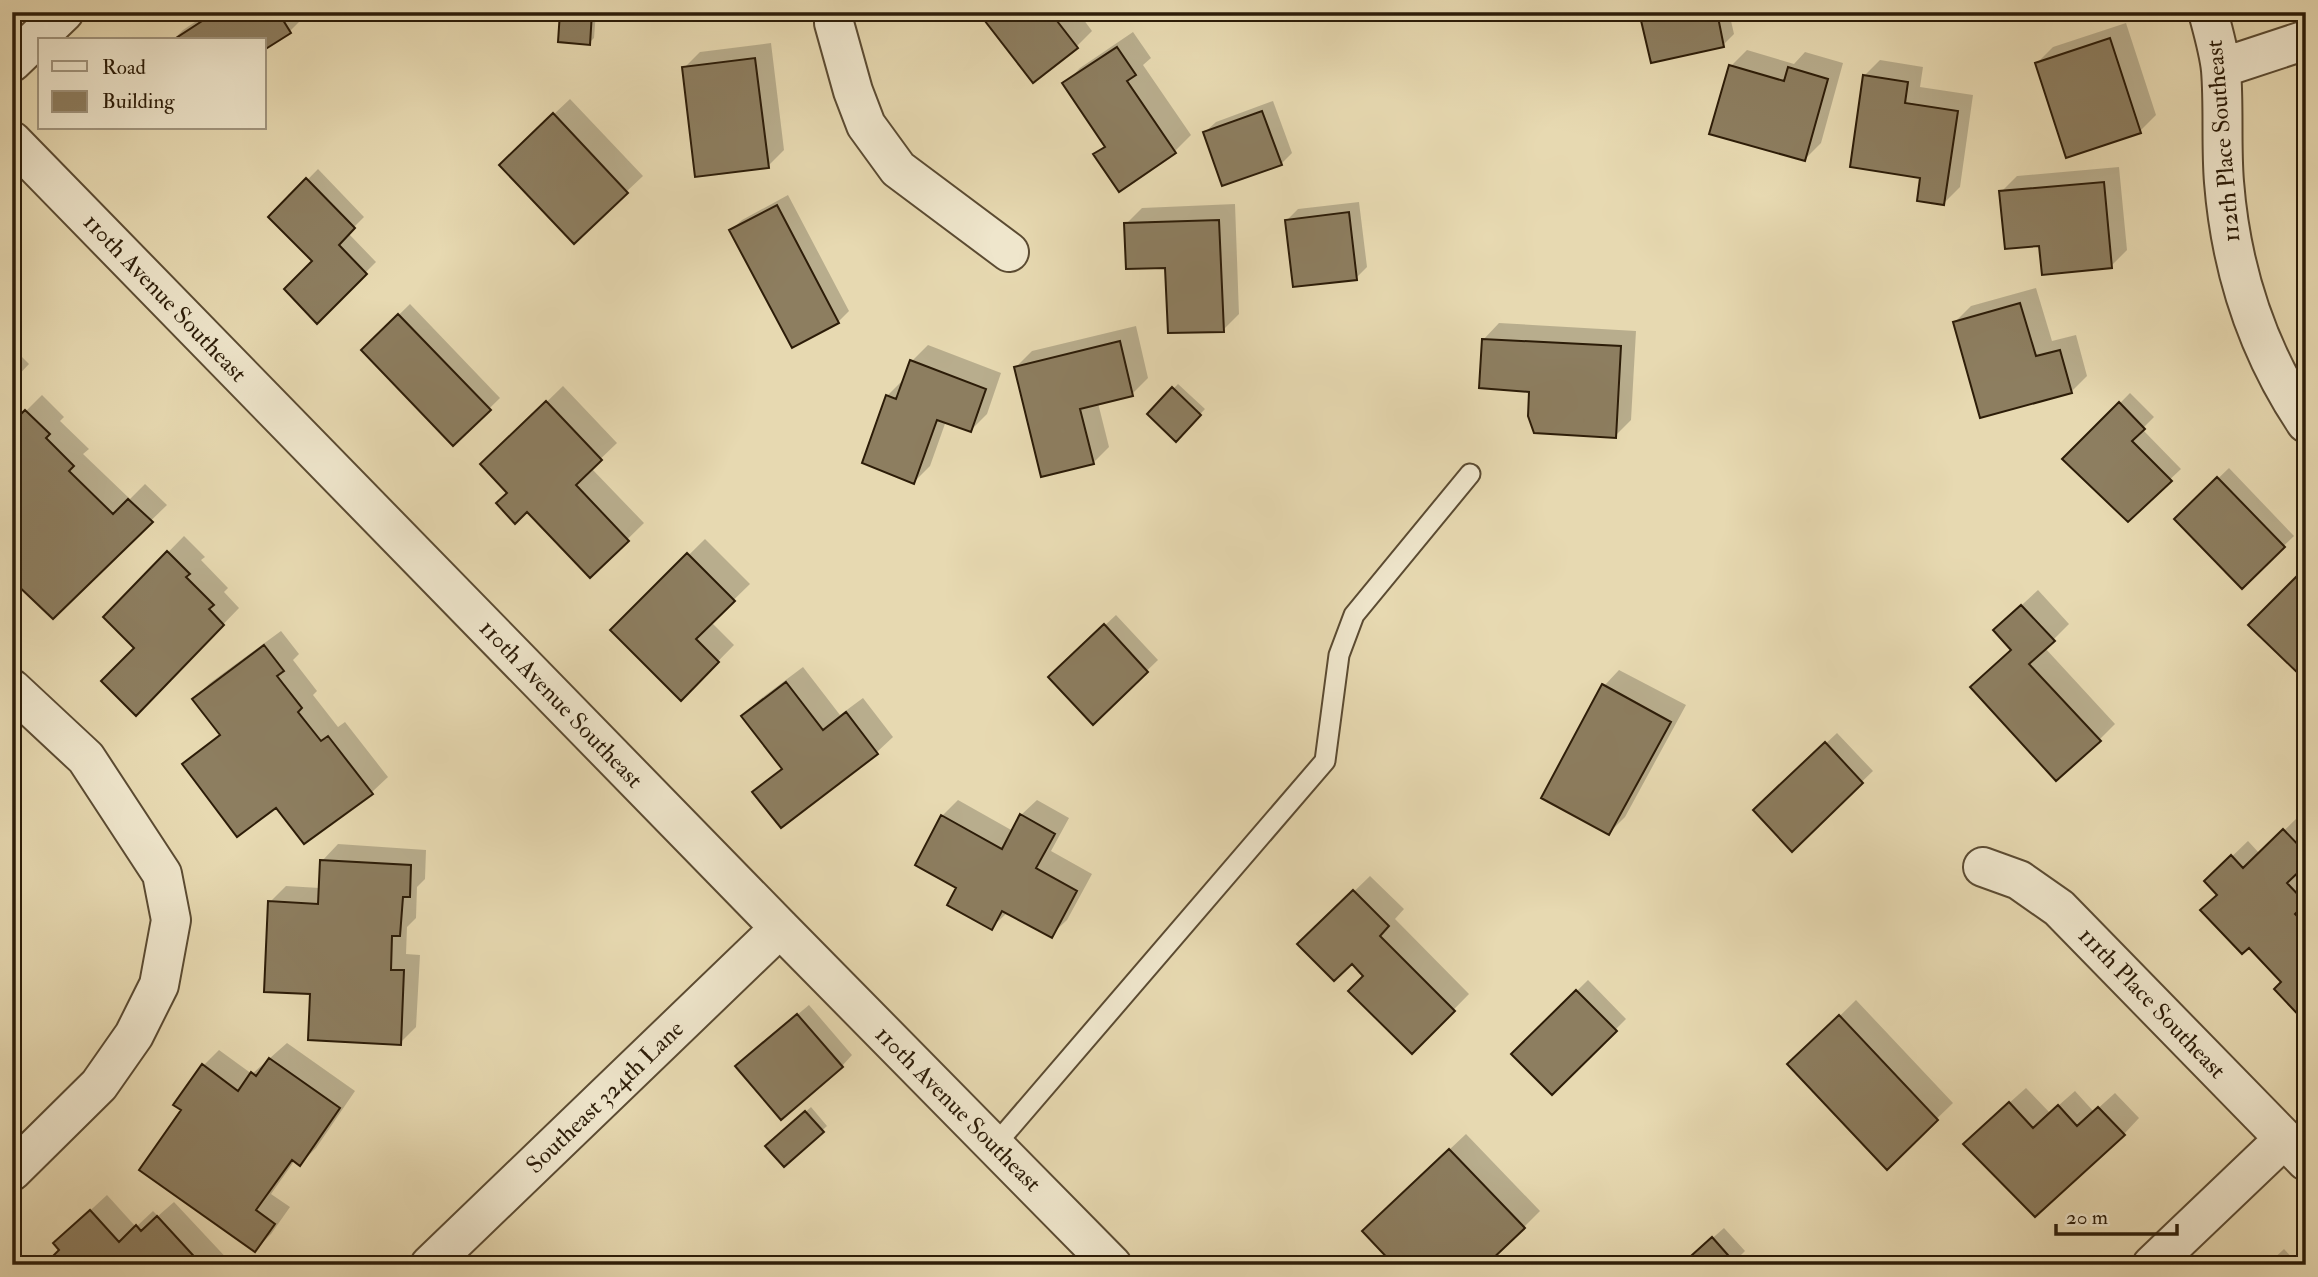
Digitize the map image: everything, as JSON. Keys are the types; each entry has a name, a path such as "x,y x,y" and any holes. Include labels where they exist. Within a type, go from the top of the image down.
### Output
{"street":[{"path":"12,62 64,12"},
{"path":"835,12 834,23 853,91 866,125 898,169 1009,252"},
{"name":"112th Place Southeast","path":"2208,12 2221,68 2225,190 2232,246 2242,291 2268,358 2306,423"},
{"path":"2221,68 2306,40"},
{"name":"110th Avenue Southeast","path":"12,141 1112,1265"},
{"path":"12,689 86,758 162,874 171,920 159,985 134,1035 99,1085 12,1171"},
{"name":"111th Place Southeast","path":"1983,867 2019,880 2059,908 2295,1150"},
{"name":"Southeast 324th Lane","path":"430,1265 780,928"},
{"path":"2152,1265 2295,1150"}],"lane":[{"path":"995,1146 1325,761 1339,654 1353,615 1470,474"}],"building":[{"path":"216,12 278,12 291,33 266,49 266,38 176,38"},
{"path":"560,12 592,12 590,45 558,42"},
{"path":"978,12 1050,12 1078,48 1033,83"},
{"path":"1639,12 1717,12 1724,47 1651,63"},
{"path":"2110,38 2141,133 2066,158 2035,63"},
{"path":"1117,47 1136,75 1127,81 1176,153 1119,192 1093,154 1105,147 1062,83"},
{"path":"755,58 769,168 695,177 682,67"},
{"path":"1729,65 1784,81 1788,67 1828,79 1805,161 1709,134"},
{"path":"1863,75 1908,82 1905,103 1958,111 1944,205 1917,201 1920,178 1850,167"},
{"path":"1262,111 1282,165 1222,186 1203,132"},
{"path":"553,113 628,193 574,244 499,165"},
{"path":"306,178 355,228 339,245 367,274 317,324 284,289 312,261 268,217"},
{"path":"2104,182 2112,268 2042,275 2039,246 2005,249 1999,191"},
{"path":"777,205 839,323 792,348 729,230"},
{"path":"1349,212 1357,280 1293,287 1285,220"},
{"path":"1219,220 1224,332 1168,333 1165,268 1126,269 1124,223"},
{"path":"2020,303 2036,356 2060,350 2072,393 1980,418 1953,322"},
{"path":"398,314 491,410 453,446 361,350"},
{"path":"1482,339 1621,346 1616,438 1534,433 1528,416 1529,392 1479,388"},
{"path":"1120,341 1133,396 1080,409 1094,464 1041,477 1014,367"},
{"path":"910,360 986,389 971,432 937,420 914,484 862,463 886,395 896,399"},
{"path":"1172,387 1201,415 1176,442 1147,414"},
{"path":"546,401 602,460 576,485 629,541 590,578 527,512 515,524 496,503 507,493 480,464"},
{"path":"2119,402 2145,429 2132,441 2172,481 2128,522 2062,459"},
{"path":"25,410 50,434 46,438 74,466 69,471 113,514 128,499 153,522 53,619 12,580 12,423"},
{"path":"2217,477 2285,547 2242,589 2174,519"},
{"path":"167,551 190,574 186,577 214,605 209,609 224,625 136,716 101,681 134,648 103,617"},
{"path":"687,553 735,601 696,639 719,662 681,701 610,630"},
{"path":"2306,567 2306,681 2248,625"},
{"path":"2021,605 2055,641 2029,664 2101,741 2056,781 1970,687 2011,650 1993,630"},
{"path":"1104,624 1148,672 1093,725 1048,677"},
{"path":"264,645 284,671 277,676 302,708 298,712 321,741 328,736 373,794 304,844 276,808 237,837 182,764 220,735 192,699"},
{"path":"786,682 823,730 846,712 878,754 781,828 752,792 782,769 741,716"},
{"path":"1602,684 1671,722 1609,835 1541,798"},
{"path":"1825,742 1863,783 1792,852 1753,810"},
{"path":"1020,814 1055,834 1036,868 1077,891 1052,938 1002,911 992,930 947,905 956,888 915,865 941,815 1002,849"},
{"path":"2283,829 2306,853 2306,865 2287,883 2306,903 2295,914 2306,925 2306,1023 2274,989 2281,982 2249,948 2242,954 2200,910 2217,895 2204,881 2231,855 2243,868"},
{"path":"320,860 411,865 410,897 403,897 400,936 392,936 391,970 404,970 401,1045 308,1040 310,994 264,992 268,901 318,904"},
{"path":"1353,890 1389,926 1380,936 1455,1011 1412,1054 1348,991 1363,976 1352,964 1334,981 1297,944"},
{"path":"1576,990 1617,1031 1552,1095 1511,1054"},
{"path":"797,1014 843,1067 781,1120 735,1066"},
{"path":"1839,1015 1938,1120 1887,1170 1787,1064"},
{"path":"269,1058 340,1108 300,1166 292,1160 256,1210 275,1224 255,1252 139,1170 181,1110 173,1105 202,1064 238,1091 251,1072 256,1076"},
{"path":"2009,1102 2033,1128 2058,1105 2077,1126 2098,1107 2125,1135 2035,1217 1963,1144"},
{"path":"805,1111 824,1132 784,1167 765,1146"},
{"path":"1449,1149 1525,1228 1486,1265 1394,1265 1362,1231"},
{"path":"90,1210 119,1242 136,1225 141,1231 157,1216 202,1265 44,1265 59,1250 53,1243"},
{"path":"1712,1237 1735,1263 1733,1265 1681,1265"}]}
